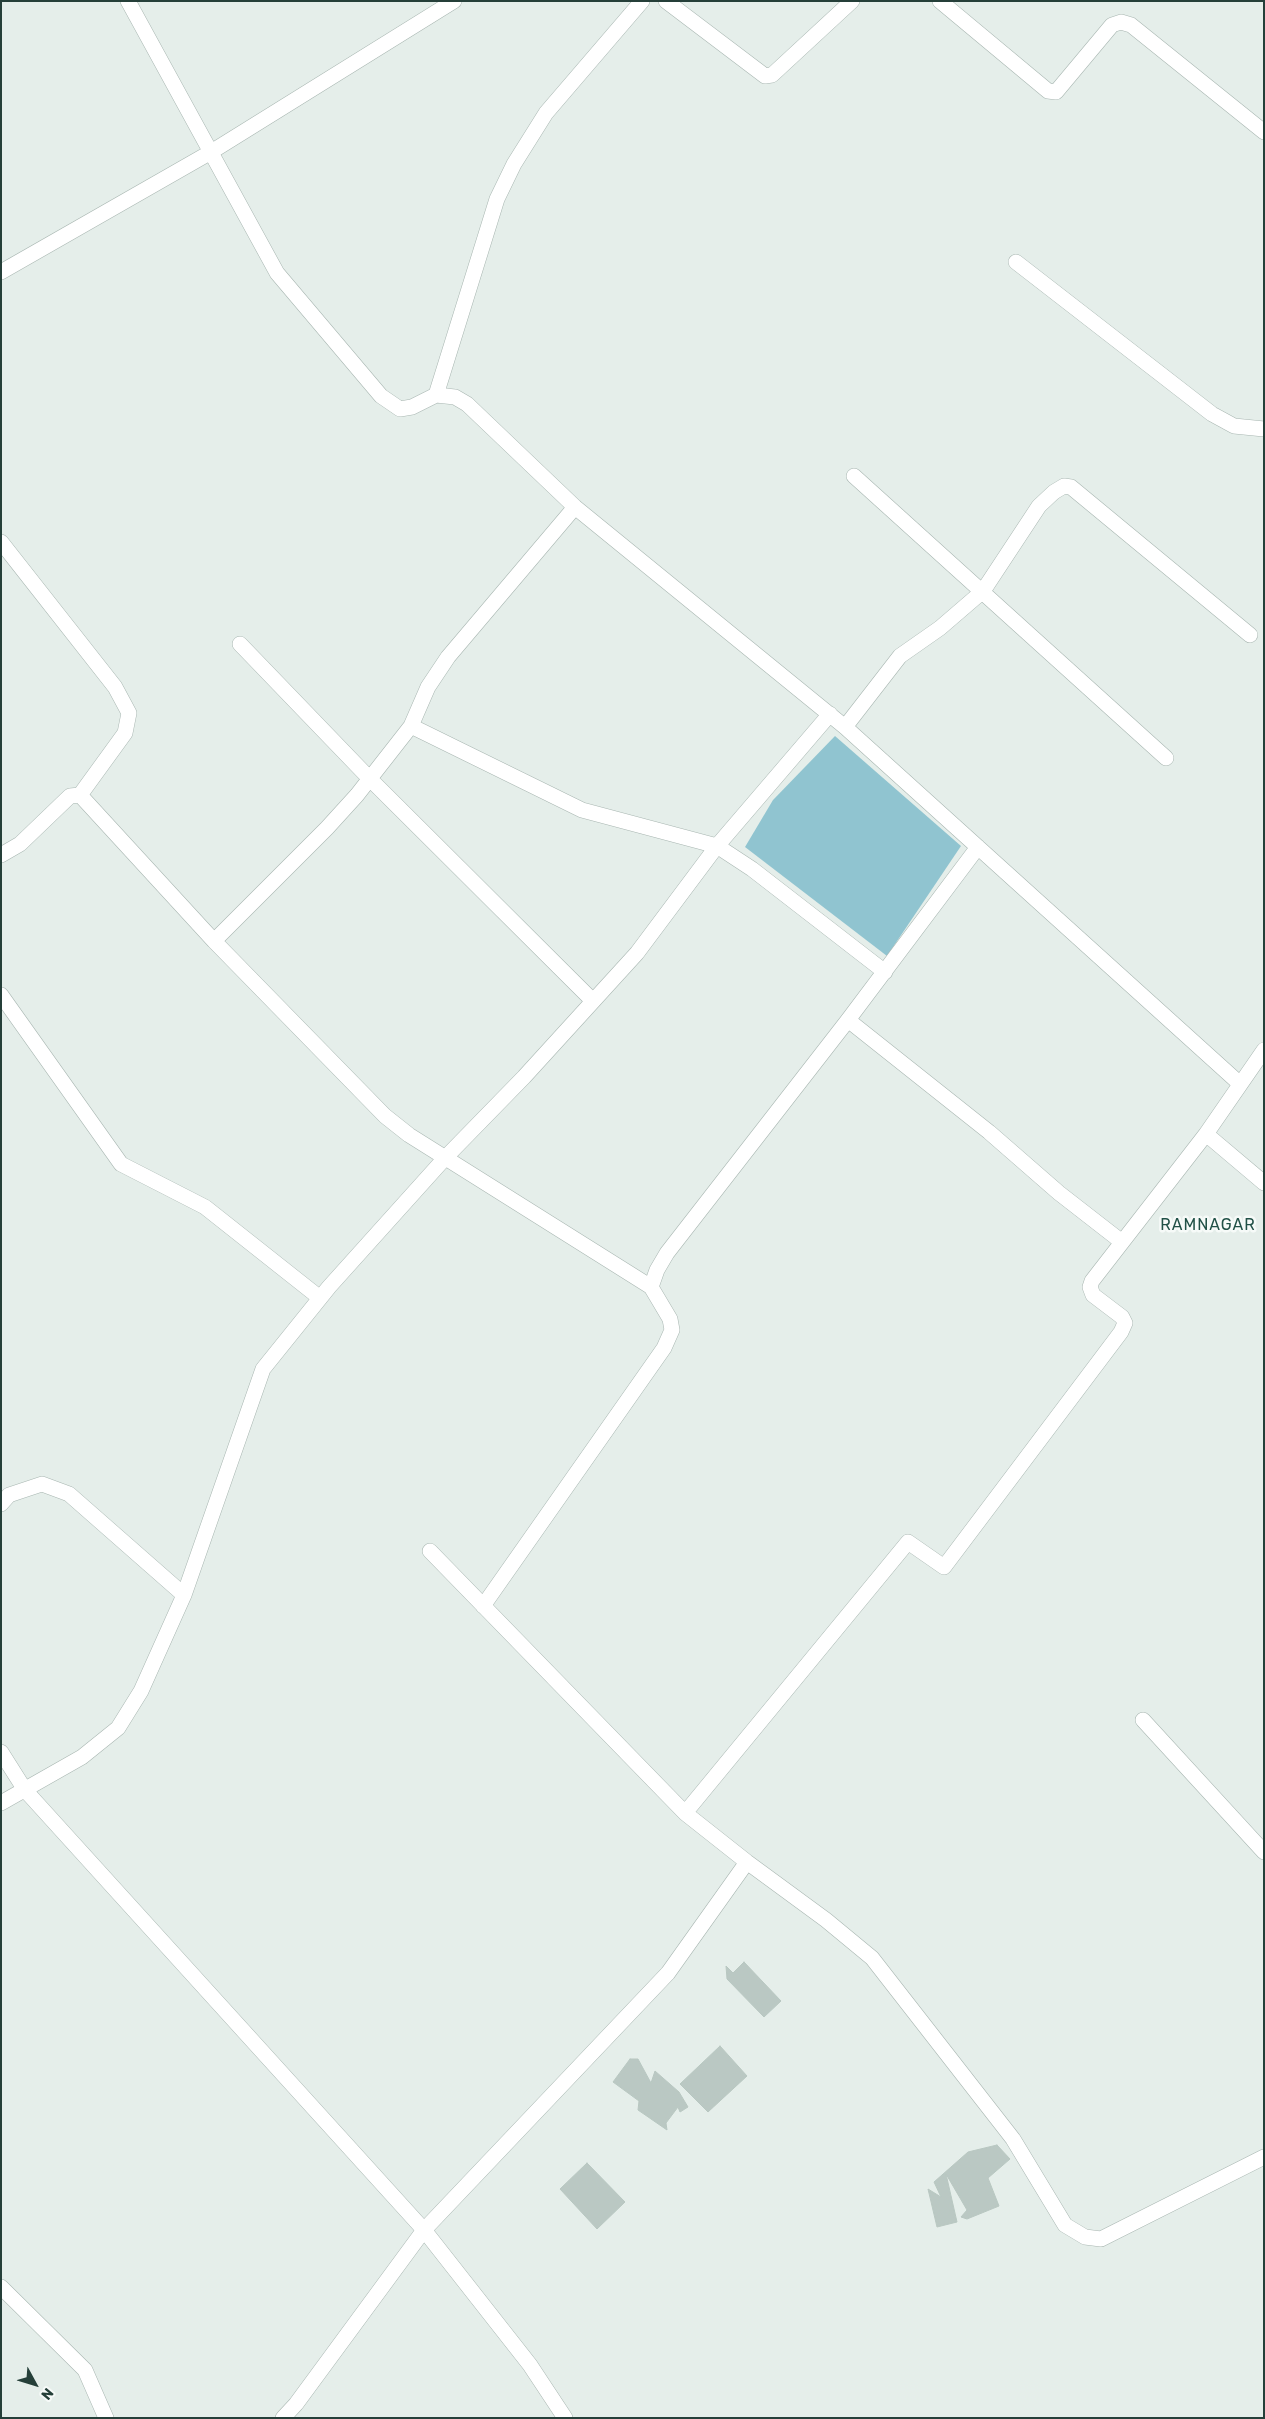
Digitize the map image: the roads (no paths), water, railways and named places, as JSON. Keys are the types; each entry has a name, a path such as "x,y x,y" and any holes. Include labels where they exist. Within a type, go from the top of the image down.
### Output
{"street":[{"path":"128,1 277,273 381,396 400,409 412,407 436,395 455,397 467,404 575,507 845,727 1239,1083"},
{"path":"1,272 211,152 454,1"},
{"path":"436,395 497,199 514,164 546,113 642,1"},
{"path":"666,1 765,76 772,75 852,1"},
{"path":"940,1 1048,91 1056,92 1112,25 1121,22 1131,25 1264,132"},
{"path":"1016,262 1212,414 1234,426 1264,429"},
{"path":"854,476 1166,758"},
{"path":"845,727 900,656 940,628 983,592 1039,506 1054,492 1064,486 1071,487 1250,635"},
{"path":"214,941 327,828 370,779 411,726 428,687 448,657 575,507"},
{"path":"1,542 116,687 128,713 124,733 80,795 70,796 20,844 3,852"},
{"path":"240,644 370,779 594,1000"},
{"path":"1,1803 82,1757 118,1728 141,1691 184,1595 263,1369 320,1298 445,1158 524,1077 637,953 717,846 830,714"},
{"path":"411,726 582,810 717,846 752,869 885,972"},
{"path":"80,795 214,941 385,1116 408,1135 651,1287 670,1319 672,1330 664,1348 483,1606"},
{"path":"651,1287 657,1270 667,1253 885,972 978,846"},
{"path":"1,995 121,1164 205,1207 320,1298"},
{"path":"848,1020 989,1132 1059,1193 1122,1242"},
{"path":"684,1812 908,1542 944,1567 1121,1332 1124,1323 1122,1316 1093,1295 1090,1287 1092,1281 1206,1134 1239,1083 1264,1050"},
{"path":"1206,1134 1264,1183"},
{"path":"1,1504 9,1495 42,1484 69,1494 184,1595"},
{"path":"430,1551 684,1812 747,1862 826,1920 872,1958 1013,2140 1065,2225 1085,2237 1101,2239 1264,2157"},
{"path":"1143,1720 1264,1852"},
{"path":"1,1752 25,1790 424,2230 530,2365 565,2418"},
{"path":"283,2418 296,2404 424,2230 668,1973 747,1862"},
{"path":"1,2287 85,2370 106,2418"}],"water":[{"path":"835,736 961,846 887,956 745,847 773,800"}],"district":[{"name":"RAMNAGAR","path":"1208,1225"}]}
